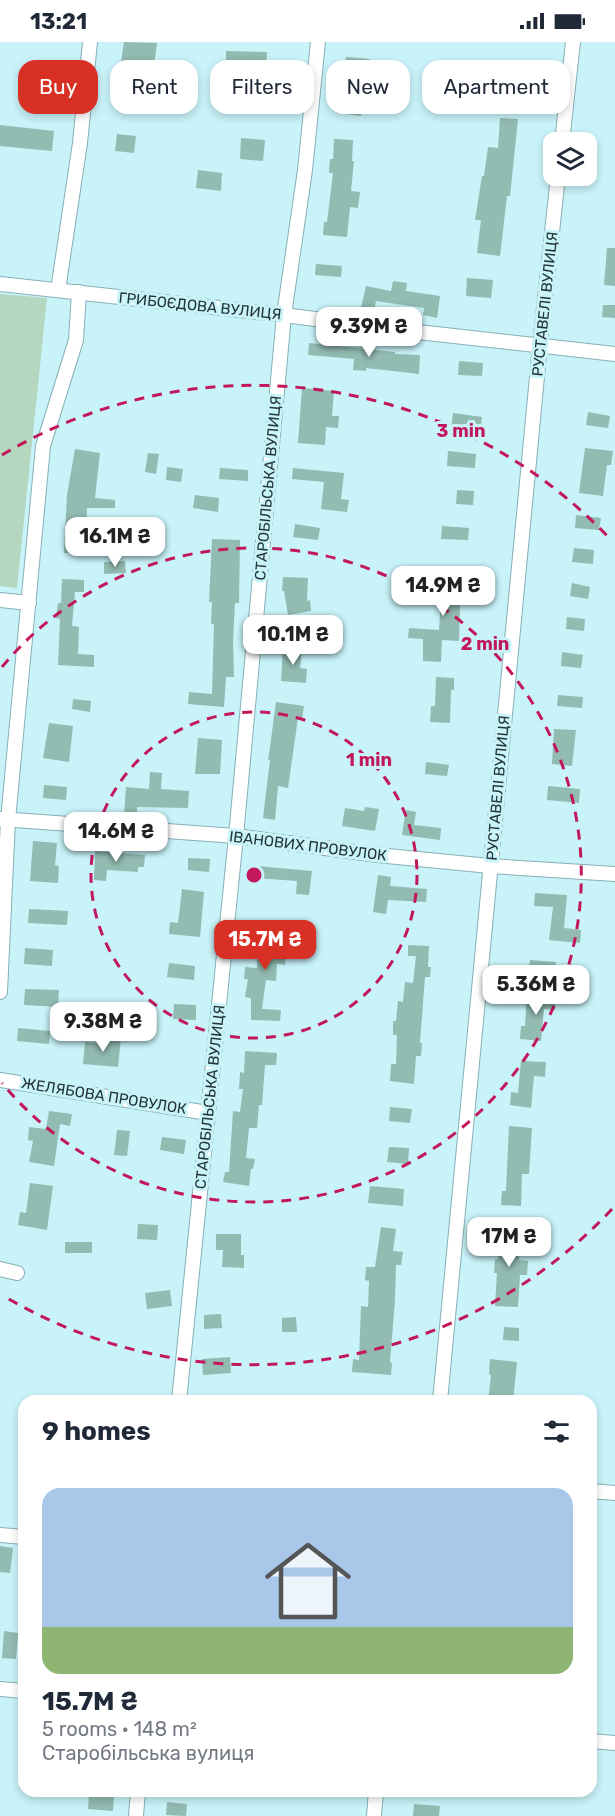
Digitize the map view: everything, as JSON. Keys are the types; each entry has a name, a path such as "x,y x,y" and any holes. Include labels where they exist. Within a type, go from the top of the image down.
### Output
{"street":[{"path":"58,290 80,142 90,42"},
{"name":"СТАРОБІЛЬСЬКА ВУЛИЦЯ","path":"179,1395 236,836 284,315 305,171 318,42"},
{"path":"563,132 573,42"},
{"name":"РУСТАВЕЛІ ВУЛИЦЯ","path":"441,1395 557,186"},
{"name":"ГРИБОЄДОВА ВУЛИЦЯ","path":"0,284 615,354"},
{"path":"0,992 4,819 29,603 43,446 76,340 79,292"},
{"path":"0,600 29,603"},
{"name":"ІВАНОВИХ ПРОВУЛОК","path":"4,819 236,836 377,855 490,866 615,874"},
{"name":"ЖЕЛЯБОВА ПРОВУЛОК","path":"0,1080 208,1113"},
{"path":"0,1269 17,1273"},
{"path":"597,1492 615,1493"},
{"path":"0,1534 18,1536"},
{"path":"0,1689 18,1690"},
{"path":"597,1742 615,1743"},
{"path":"136,1816 138,1797"},
{"path":"374,1816 376,1797"}],"green space":[{"path":"0,294 47,298 17,588 0,586"}],"building":[{"path":"124,42 157,43 155,60 121,60"},
{"path":"226,51 267,52 266,60 226,60"},
{"path":"346,57 370,59 370,60 346,60"},
{"path":"500,118 518,119 510,196 507,196 500,256 477,253 481,220 475,220 488,147 498,148"},
{"path":"0,125 54,131 52,151 0,146"},
{"path":"117,134 136,136 134,153 115,151"},
{"path":"241,138 265,140 263,161 240,159"},
{"path":"334,139 353,140 352,161 354,161 351,191 360,192 358,208 350,207 347,237 323,235 324,222 327,222 333,173 329,173 330,159 333,159"},
{"path":"198,170 222,173 221,191 196,188"},
{"path":"607,248 615,248 615,286 604,285"},
{"path":"316,264 342,266 341,277 315,275"},
{"path":"467,278 493,280 491,298 466,296"},
{"path":"393,281 407,283 406,291 440,296 437,318 423,315 424,308 376,301 374,311 361,308 366,286 391,291"},
{"path":"603,305 615,305 615,318 602,317"},
{"path":"309,343 420,355 419,374 366,368 366,371 353,370 354,359 308,355"},
{"path":"459,361 483,363 482,376 458,375"},
{"path":"302,388 334,391 332,416 339,416 338,428 326,427 325,445 298,443"},
{"path":"588,412 610,416 608,428 586,425"},
{"path":"453,413 482,417 480,435 451,431"},
{"path":"585,448 613,451 611,465 607,465 603,496 579,493"},
{"path":"75,449 100,453 95,498 115,500 115,508 87,508 85,553 64,553 67,495"},
{"path":"448,451 476,454 475,468 447,466"},
{"path":"148,453 159,454 156,474 145,472"},
{"path":"167,467 183,469 181,482 166,480"},
{"path":"220,468 248,470 248,481 219,479"},
{"path":"293,468 344,473 341,499 349,500 347,512 321,509 324,482 292,479"},
{"path":"457,490 474,491 473,505 456,504"},
{"path":"195,495 219,498 218,512 193,508"},
{"path":"576,515 601,518 599,530 575,528"},
{"path":"295,524 320,528 318,540 293,537"},
{"path":"442,526 469,528 468,540 441,539"},
{"path":"212,539 240,540 239,603 235,603 233,642 234,677 226,677 224,707 188,704 189,692 212,694 214,624 211,624 212,602 209,602"},
{"path":"574,548 594,550 593,564 572,562"},
{"path":"125,561 126,573 104,574 104,562"},
{"path":"443,566 461,567 459,641 442,640 441,662 423,661 423,639 408,638 409,628 439,630"},
{"path":"283,577 308,578 307,601 310,600 311,611 288,615 284,591 282,591"},
{"path":"62,579 84,580 84,592 75,592 72,626 79,627 78,654 94,655 94,667 58,665 60,619 56,618 58,603 61,603"},
{"path":"572,583 590,587 588,599 570,596"},
{"path":"567,617 585,619 584,631 566,629"},
{"path":"283,646 302,647 300,668 307,669 306,683 281,681"},
{"path":"562,652 583,655 581,668 561,666"},
{"path":"436,677 454,678 454,690 451,690 450,723 430,722 431,706 435,706"},
{"path":"558,695 583,697 582,708 557,706"},
{"path":"73,699 91,701 90,712 72,709"},
{"path":"276,702 304,706 302,718 298,718 288,788 278,786 275,820 263,818"},
{"path":"49,723 73,726 69,762 43,758"},
{"path":"554,729 576,730 572,766 552,764"},
{"path":"198,738 222,740 220,774 195,774"},
{"path":"426,762 449,765 447,776 425,774"},
{"path":"150,772 162,773 161,789 189,791 188,808 137,807 137,816 124,815 126,787 149,789"},
{"path":"44,785 67,787 66,800 43,798"},
{"path":"548,786 580,789 579,803 547,800"},
{"path":"365,807 379,809 375,831 342,826 345,808 364,811"},
{"path":"406,810 416,812 414,825 441,828 440,840 402,835"},
{"path":"33,841 57,843 55,865 59,866 58,883 30,881"},
{"path":"95,851 145,855 144,867 138,867 138,872 107,870 106,881 94,880"},
{"path":"188,858 210,859 209,872 188,870"},
{"path":"257,866 312,871 309,895 296,894 297,881 256,878"},
{"path":"378,875 391,877 390,886 427,889 426,902 388,900 386,914 373,912"},
{"path":"182,889 204,892 200,937 169,934 170,922 178,923"},
{"path":"535,893 567,895 564,928 581,930 580,943 549,940 553,907 534,906"},
{"path":"29,909 68,911 67,925 28,923"},
{"path":"256,924 282,925 280,951 286,951 285,965 277,964 276,981 266,980 262,1009 281,1010 280,1021 251,1020 251,998 245,997 248,979 244,979 245,967 257,968"},
{"path":"408,945 429,946 428,967 431,967 430,977 425,977 421,1056 416,1056 414,1084 390,1081 391,1064 396,1064 397,1035 393,1035 393,1021 396,1021 398,1001 403,1002 405,982 413,983 416,956 408,956"},
{"path":"25,948 53,950 52,966 24,964"},
{"path":"530,960 556,962 554,977 528,974"},
{"path":"169,963 195,966 194,980 167,977"},
{"path":"25,989 59,990 58,1007 24,1005"},
{"path":"527,994 556,996 555,1010 544,1009 541,1041 520,1039 521,1026 525,1026"},
{"path":"174,1004 196,1005 196,1020 173,1019"},
{"path":"18,1028 50,1031 49,1044 17,1041"},
{"path":"108,1037 121,1038 118,1067 83,1064 85,1042 107,1044"},
{"path":"245,1051 277,1053 276,1065 265,1065 262,1105 259,1105 257,1128 249,1128 246,1158 255,1159 249,1186 223,1182 225,1172 229,1172 233,1111 240,1112 243,1089 239,1089 240,1072 244,1073"},
{"path":"521,1061 546,1062 545,1077 534,1076 531,1108 510,1105 511,1092 518,1093"},
{"path":"390,1107 412,1109 410,1123 389,1121"},
{"path":"49,1111 72,1114 70,1126 60,1124 54,1166 29,1162 33,1141 28,1140 29,1127 46,1129"},
{"path":"509,1126 532,1128 529,1174 522,1174 521,1206 501,1205 502,1191 506,1191"},
{"path":"117,1130 130,1131 127,1156 114,1155"},
{"path":"162,1137 186,1140 184,1154 160,1150"},
{"path":"389,1147 409,1148 408,1164 387,1162"},
{"path":"30,1183 53,1186 47,1230 18,1225 20,1212 26,1213"},
{"path":"370,1186 404,1189 403,1206 368,1203"},
{"path":"138,1224 158,1225 157,1240 137,1239"},
{"path":"501,1226 522,1228 519,1260 528,1261 527,1275 520,1275 518,1307 495,1306 497,1273 494,1273 495,1259 498,1259"},
{"path":"381,1227 396,1229 393,1251 403,1252 401,1265 396,1265 391,1375 352,1372 353,1359 359,1360 361,1306 368,1307 369,1281 365,1280 366,1267 375,1267"},
{"path":"216,1234 241,1234 241,1255 244,1255 244,1268 222,1267 223,1250 216,1250"},
{"path":"65,1242 92,1242 92,1253 65,1253"},
{"path":"170,1290 172,1306 147,1309 145,1293"},
{"path":"221,1314 222,1328 204,1329 204,1315"},
{"path":"296,1317 297,1332 282,1332 282,1318"},
{"path":"504,1327 519,1328 519,1341 503,1340"},
{"path":"230,1357 231,1373 203,1375 202,1359"},
{"path":"490,1359 517,1362 514,1395 489,1395 491,1375 489,1374"},
{"path":"0,1546 13,1548 10,1573 0,1572"},
{"path":"4,1631 18,1633 16,1659 2,1658"},
{"path":"89,1797 114,1797 113,1811 88,1809"},
{"path":"167,1802 187,1804 186,1816 166,1815"},
{"path":"414,1804 440,1806 439,1816 413,1816"}]}
